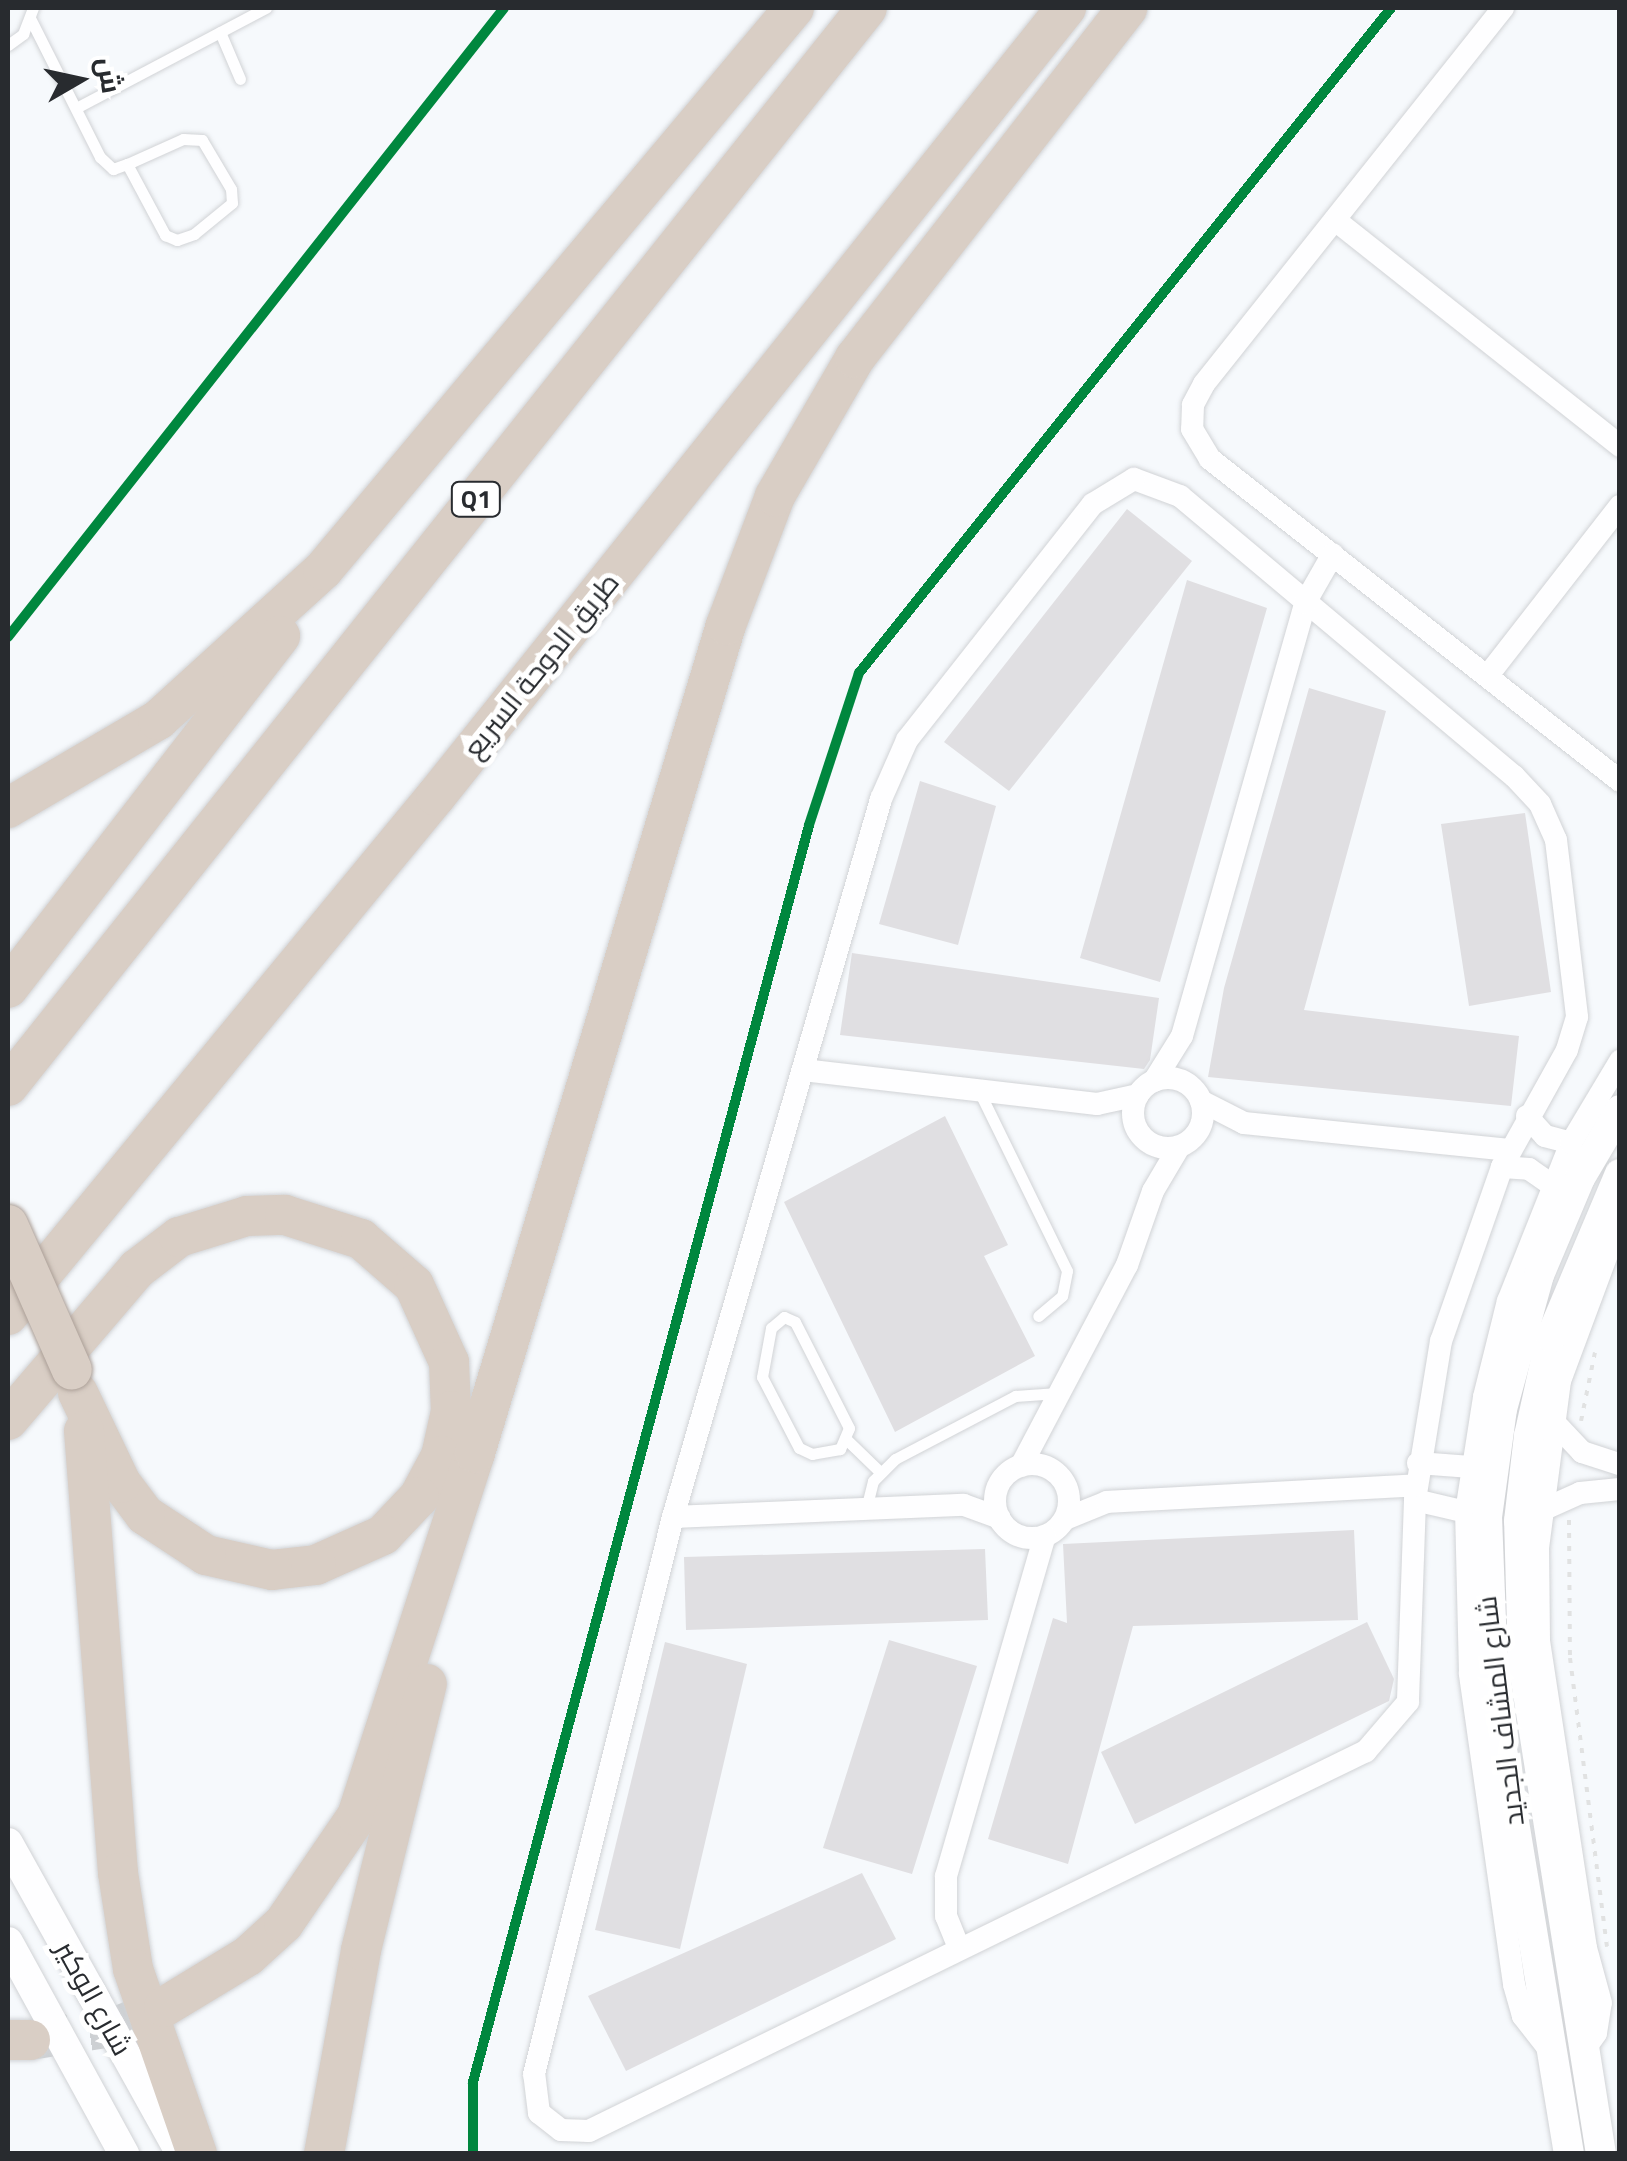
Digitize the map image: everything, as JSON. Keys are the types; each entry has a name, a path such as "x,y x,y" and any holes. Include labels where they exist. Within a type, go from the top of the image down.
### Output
{"highway":[{"path":"8,988 256,672 324,570 794,8"},
{"name":"Q1","path":"8,1086 867,8"},
{"name":"طريق الدوحة السريع","path":"8,1315 424,811 1066,8"},
{"path":"164,2008 248,1956 284,1923 338,1852 378,1756 475,1453 726,625 775,496 855,358 1127,8"},
{"path":"8,808 158,720 324,570"},
{"path":"8,1225 75,1382 121,1482 145,1515 206,1555 272,1570 316,1565 383,1535 419,1497 441,1456 451,1411 449,1362 414,1285 360,1238 285,1215 247,1216 179,1238 137,1269 8,1420"},
{"path":"75,1382 124,1912 133,1969 198,2154"},
{"path":"324,2154 360,1950 432,1668 475,1453"}],"street":[{"path":"1503,8 1204,384 1192,417 1196,440 1210,459 1620,780"},
{"path":"1336,220 1620,446"},
{"path":"1134,479 1166,486 1514,776 1550,821 1578,1017 1567,1050 1506,1159 1446,1323 1416,1482 1413,1681 1403,1712 1384,1738 589,2131 561,2130 539,2113 534,2074 673,1517 803,1070 898,756 1104,491 1134,479"},
{"path":"1489,674 1620,506"},
{"path":"1153,1191 1139,1133 1146,1088 1182,1036 1304,603 1334,554"},
{"path":"964,1505 999,1485 1021,1466 1045,1428 1058,1393 1127,1265 1153,1191 1187,1141 1197,1094 1182,1036"},
{"path":"1548,2048 1523,2016 1514,1984 1470,1673 1466,1512 1470,1467 1504,1318 1552,1185 1571,1143 1620,1061"},
{"path":"803,1070 1096,1104 1170,1078 1244,1123 1506,1159 1530,1169 1552,1185"},
{"path":"1096,1104 1162,1148 1244,1123"},
{"name":"شارع المشاف الجديد","path":"1569,2154 1548,2048 1490,1667 1486,1517 1502,1409 1539,1275 1580,1178 1620,1110"},
{"path":"1527,1116 1545,1136 1571,1143"},
{"name":"شارع المشاف الجديد","path":"1601,2154 1581,2055 1524,1661 1520,1521 1528,1436 1551,1337 1620,1174"},
{"path":"1581,2055 1600,2018 1539,1640 1540,1511 1552,1420 1580,1317 1620,1220"},
{"path":"1552,1420 1576,1448 1620,1464"},
{"path":"1045,1428 1057,1475 1070,1500 1065,1519"},
{"path":"1021,1466 1057,1475 1106,1502"},
{"path":"959,1948 946,1916 946,1876 1030,1574 1045,1536 1065,1519 1106,1502 1416,1482 1470,1467"},
{"path":"1416,1482 1466,1512"},
{"path":"999,1485 1000,1518"},
{"path":"1540,1511 1570,1496 1620,1489"},
{"path":"673,1517 964,1505 1000,1518 1019,1536 1030,1574"},
{"path":"1019,1536 1045,1536"},
{"name":"شارع الوكير","path":"8,1843 181,2154"},
{"name":"شارع الوكير","path":"8,1942 124,2154"}],"lane":[{"path":"76,108 266,8"},
{"path":"8,45 32,13 108,167 127,164 183,139 202,140 231,189 230,206 194,234 171,240 127,164"},
{"path":"220,32 240,79"},
{"path":"978,1091 1067,1271 1062,1296 1038,1316"},
{"path":"848,1440 840,1449 812,1454 796,1443 760,1369 778,1318 794,1322 849,1428 848,1440 880,1472"},
{"path":"866,1509 880,1472 1002,1402 1058,1393"}],"path":[{"path":"1576,1448 1599,1340"},
{"path":"1570,1496 1564,1577 1570,1658 1610,1941 1594,1972"}],"building":[{"path":"1127,509 1192,561 1009,791 944,742"},
{"path":"1187,580 1267,608 1160,982 1080,958"},
{"path":"1309,688 1386,711 1304,1010 1519,1036 1511,1106 1208,1077 1224,988"},
{"path":"920,781 996,806 958,945 879,924"},
{"path":"1525,813 1551,992 1469,1006 1441,824"},
{"path":"852,953 1159,998 1150,1060 1144,1069 840,1035"},
{"path":"945,1116 1008,1245 984,1256 1035,1356 895,1432 784,1202"},
{"path":"1354,1530 1358,1620 1133,1626 1068,1864 988,1839 1053,1618 1067,1623 1063,1544"},
{"path":"985,1549 988,1620 686,1630 684,1557"},
{"path":"1367,1622 1394,1679 1389,1701 1135,1824 1101,1752"},
{"path":"889,1640 977,1666 912,1874 823,1848"},
{"path":"665,1642 747,1664 680,1949 595,1930"},
{"path":"862,1873 896,1939 626,2071 588,1996"}],"tunnel":[{"path":"30,2040 118,2026 164,2007"}],"cycle path":[{"path":"8,637 504,8"},
{"path":"473,2154 473,2082 809,825 859,673 1391,8"}]}
